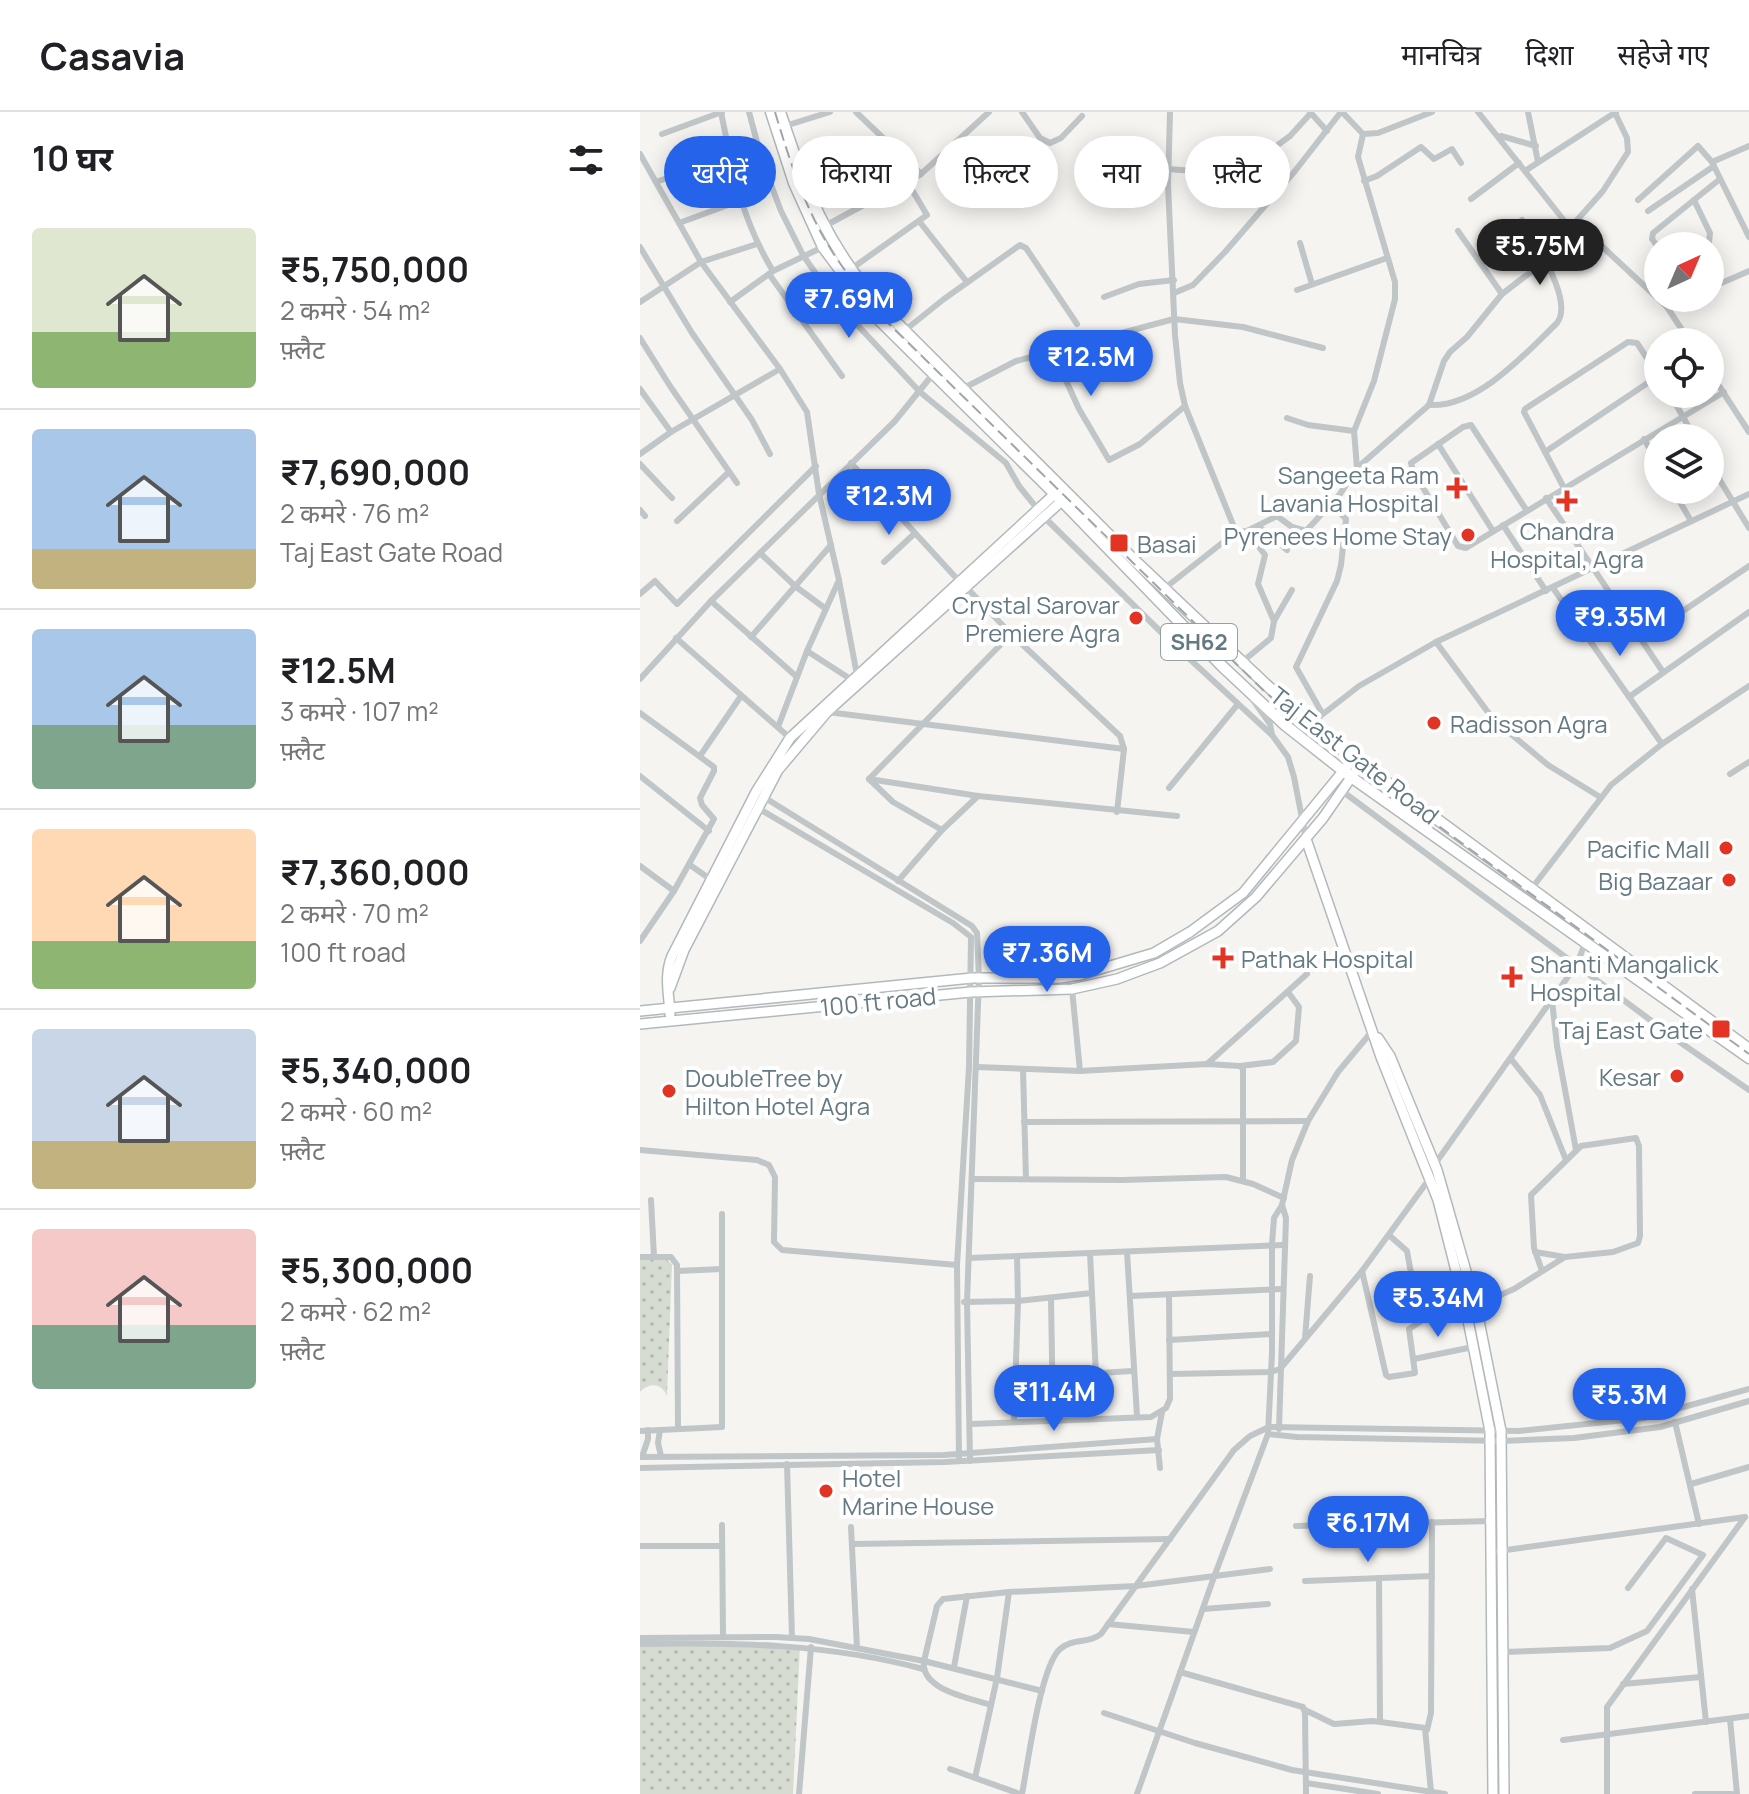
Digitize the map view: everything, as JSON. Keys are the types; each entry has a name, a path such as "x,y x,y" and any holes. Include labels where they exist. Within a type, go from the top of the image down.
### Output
{"main road":[{"name":"SH62","path":"771,112 794,183 842,276 872,313 1061,494 1222,666 1285,725 1347,774 1749,1058"},
{"name":"Taj East Gate Road","path":"780,112 828,244 904,331 1061,494 1309,725 1749,1049"}],"street":[{"path":"662,134 722,112 726,136"},
{"path":"749,112 762,161 781,211 803,255 834,300 920,392 1006,463 1041,514 1272,735 1288,757 1306,839 1373,1030 1390,1056 1432,1172 1471,1308 1496,1436 1504,1551 1504,1794"},
{"path":"785,126 830,112"},
{"path":"856,112 921,174 989,112"},
{"path":"1022,112 1040,138 1050,143 1061,138 1082,116"},
{"path":"1029,121 1037,112"},
{"path":"1169,136 1170,112"},
{"path":"1169,169 1238,174 1290,136 1310,112 1327,131"},
{"path":"1174,293 1197,281 1255,217 1341,112 1363,134 1378,133 1432,112"},
{"path":"1478,112 1573,225 1644,287"},
{"path":"1528,112 1538,162"},
{"path":"1165,588 1236,532 1247,531 1277,516 1292,527 1306,531 1349,483 1357,468 1429,405 1444,361 1502,294 1550,258 1573,225 1603,191 1628,152 1627,138 1616,112 1525,171"},
{"path":"1357,468 1354,431 1374,381 1395,299 1395,282 1357,151 1363,134"},
{"path":"1498,136 1536,146"},
{"path":"1648,211 1713,164 1749,146"},
{"path":"1364,181 1421,147 1434,159 1452,149 1461,163"},
{"path":"1638,200 1695,147 1700,147 1746,222 1749,237"},
{"path":"640,154 701,262 780,369 807,412 819,494 839,580 854,678"},
{"path":"1471,199 1519,163"},
{"path":"656,182 664,179"},
{"path":"1654,232 1720,179"},
{"path":"849,270 928,212 919,199"},
{"path":"1694,200 1710,232"},
{"path":"1169,201 1180,383 1185,406 1236,532"},
{"path":"679,223 720,208"},
{"path":"742,208 771,272 842,376"},
{"path":"823,227 860,208"},
{"path":"1429,405 1450,404 1489,383 1561,318 1561,304 1550,258 1522,220"},
{"path":"919,221 967,282"},
{"path":"1458,231 1502,294"},
{"path":"1300,243 1312,284"},
{"path":"640,302 701,262 757,244"},
{"path":"730,302 771,272 828,244"},
{"path":"904,331 967,282 1023,245 1077,324"},
{"path":"640,247 752,420 770,454"},
{"path":"1297,290 1387,258"},
{"path":"1724,282 1749,271"},
{"path":"1104,297 1139,284 1174,280"},
{"path":"962,389 1016,361 1174,319 1243,327 1323,348"},
{"path":"640,338 737,483"},
{"path":"1564,488 1524,412 1527,407 1628,342 1637,343 1644,354"},
{"path":"1053,352 1079,409 1109,460 1140,444 1185,406"},
{"path":"640,454 692,419 780,369"},
{"path":"640,679 711,601 920,392 933,374"},
{"path":"1545,452 1644,385"},
{"path":"640,389 671,432"},
{"path":"1724,392 1749,432"},
{"path":"1678,408 1687,424"},
{"path":"1669,424 1697,408"},
{"path":"1287,418 1308,425 1354,431"},
{"path":"1527,511 1471,425 1463,427 1413,461 1411,467 1458,546 1466,548 1527,511 1546,498 1644,439"},
{"path":"1438,444 1493,531"},
{"path":"851,463 914,534 1011,634 1120,736 1124,749 1117,812"},
{"path":"640,464 672,498"},
{"path":"640,594 655,581 677,604 816,466"},
{"path":"677,521 729,472"},
{"path":"1724,488 1749,528"},
{"path":"670,988 684,950 760,794 772,762 790,738 1061,494"},
{"path":"1309,725 1359,686 1436,642 1749,494"},
{"path":"1546,498 1663,672"},
{"path":"1322,713 1296,667 1337,581 1341,565 1346,519 1331,504"},
{"path":"1681,504 1691,521"},
{"path":"1503,525 1662,744"},
{"path":"1258,526 1287,550"},
{"path":"1247,531 1265,555 1258,584 1274,621"},
{"path":"884,562 914,534"},
{"path":"751,637 831,545"},
{"path":"760,553 795,586 826,609"},
{"path":"1642,639 1749,566"},
{"path":"778,727 839,580"},
{"path":"760,794 827,712 963,584"},
{"path":"1242,662 1271,638 1274,621 1292,590"},
{"path":"711,601 797,677"},
{"path":"1629,697 1749,612"},
{"path":"869,779 1011,634"},
{"path":"676,638 790,738"},
{"path":"1436,642 1493,719 1548,765 1600,797"},
{"path":"807,651 854,678"},
{"path":"1222,666 1260,710 1272,727 1272,735"},
{"path":"1532,888 1611,785 1662,744 1749,686"},
{"path":"700,756 741,696"},
{"path":"1169,788 1238,704"},
{"path":"827,712 1124,749"},
{"path":"640,713 714,769 700,798 714,818 709,831 640,941"},
{"name":"100 ft road","path":"640,1011 976,978 1060,978 1154,953 1190,932 1243,893 1303,819 1358,761"},
{"path":"1730,774 1749,762"},
{"name":"100 ft road","path":"640,1024 975,992 1072,989 1117,979 1160,963 1218,931 1256,897 1306,839 1342,791 1347,774"},
{"path":"640,776 709,831"},
{"path":"869,779 978,796 1177,816"},
{"path":"869,779 893,802 942,830"},
{"path":"1342,791 1684,1045 1749,1089"},
{"path":"760,794 976,930 967,1302 971,1457"},
{"path":"893,887 942,830 978,796"},
{"path":"671,1021 670,988 666,976 669,964 710,879 754,806"},
{"path":"754,806 968,933 976,978"},
{"path":"690,865 710,879"},
{"path":"640,866 674,891"},
{"path":"1171,1374 1271,1372 1280,1369 1390,1236 1577,964 1585,943"},
{"path":"1207,1064 1307,974"},
{"path":"1072,989 1080,1071"},
{"path":"973,1067 1080,1071 1207,1064 1240,1066 1273,1062 1296,1041 1299,1007 1288,992"},
{"path":"1552,1000 1576,1150"},
{"path":"1137,1794 1268,1430 1274,1218 1283,1202 1292,1160 1308,1121 1338,1072 1373,1030"},
{"path":"1511,1059 1540,1095 1566,1160"},
{"path":"1240,1066 1243,1069 1243,1181"},
{"path":"958,1458 957,1265 973,1067"},
{"path":"1023,1069 1026,1179"},
{"path":"1024,1122 1308,1121"},
{"path":"1535,1252 1565,1257 1629,1248 1638,1243 1639,1142 1632,1137 1587,1144 1576,1150 1531,1195 1535,1252 1542,1271"},
{"path":"640,1150 757,1160 769,1165 775,1177 774,1242 782,1250 957,1265"},
{"path":"972,1179 1226,1177 1243,1181 1283,1202"},
{"path":"651,1200 654,1257"},
{"path":"1279,1431 1286,1218 1283,1202"},
{"path":"722,1214 722,1427 644,1431 648,1439 641,1457 958,1458"},
{"path":"1362,1271 1386,1375 1415,1373 1409,1328 1420,1322 1407,1251 1390,1236"},
{"path":"969,1258 1284,1245"},
{"path":"1127,1252 1137,1416"},
{"path":"1090,1253 1096,1375"},
{"path":"1014,1421 1017,1256"},
{"path":"640,1257 673,1258 677,1271 678,1429"},
{"path":"1471,1308 1514,1289 1565,1257"},
{"path":"677,1271 722,1269"},
{"path":"1305,1338 1310,1276"},
{"path":"1131,1296 1282,1289"},
{"path":"957,1302 1018,1301 1092,1293"},
{"path":"1160,1468 1157,1439 1162,1412 1170,1399 1169,1295"},
{"path":"1051,1298 1053,1418"},
{"path":"1169,1340 1271,1334"},
{"path":"1414,1359 1468,1348"},
{"path":"1052,1376 1132,1371"},
{"path":"1496,1436 1644,1418 1749,1389"},
{"path":"950,1769 1017,1793 1042,1691 1057,1652 1066,1645 1097,1638 1234,1450 1250,1436 1268,1430 1574,1438 1632,1432 1749,1401"},
{"path":"971,1424 1053,1418 1151,1417 1162,1412"},
{"path":"1675,1422 1699,1524"},
{"path":"660,1430 658,1443 661,1456"},
{"path":"1493,1794 1491,1521 1496,1436"},
{"path":"640,1468 958,1458 1157,1439"},
{"path":"971,1457 1159,1450"},
{"path":"787,1464 792,1638"},
{"path":"1691,1484 1749,1467"},
{"path":"1492,1551 1747,1517"},
{"path":"1607,1794 1607,1707 1747,1517"},
{"path":"1296,1526 1491,1521"},
{"path":"1431,1792 1427,1730 1431,1713 1432,1522"},
{"path":"722,1525 723,1637"},
{"path":"851,1527 857,1648"},
{"path":"1504,1652 1610,1648 1647,1631 1703,1555 1666,1538 1628,1588"},
{"path":"852,1544 1170,1539"},
{"path":"640,1546 722,1546"},
{"path":"991,1705 938,1685 926,1676 924,1661 938,1603 943,1599 1009,1592 1136,1586 1270,1569"},
{"path":"1305,1581 1432,1576"},
{"path":"1379,1578 1380,1721"},
{"path":"1692,1589 1706,1722"},
{"path":"975,1778 997,1678 1009,1592"},
{"path":"954,1667 967,1596"},
{"path":"1203,1609 1268,1604"},
{"path":"1108,1624 1194,1632"},
{"path":"640,1641 792,1638 954,1667 1042,1691"},
{"path":"640,1641 811,1647 923,1669"},
{"path":"799,1794 811,1647"},
{"path":"1180,1672 1300,1705 1334,1724 1380,1721 1427,1730"},
{"path":"1623,1684 1701,1677"},
{"path":"1305,1710 1306,1794"},
{"path":"1104,1713 1307,1773 1445,1794"},
{"path":"1563,1740 1749,1716"},
{"path":"1695,1794 1734,1794 1730,1719"},
{"path":"1306,1783 1378,1794"}],"shaded area":[{"path":"640,1260 667,1260 672,1264 667,1396 662,1388 655,1385 640,1392"},
{"path":"640,1639 800,1646 793,1794 640,1794"}],"railway":[{"path":"775,112 807,204 825,239 841,265 889,324 1263,690 1320,739 1749,1054"}],"place":[{"name":"Sangeeta Ram Lavania Hospital","path":"1457,488"},
{"name":"Chandra Hospital, Agra","path":"1567,501"},
{"name":"Pyrenees Home Stay","path":"1468,535"},
{"name":"Basai","path":"1119,543"},
{"name":"Crystal Sarovar Premiere Agra","path":"1136,618"},
{"name":"Radisson Agra","path":"1434,723"},
{"name":"Pacific Mall","path":"1726,848"},
{"name":"Big Bazaar","path":"1729,880"},
{"name":"Pathak Hospital","path":"1223,958"},
{"name":"Shanti Mangalick Hospital","path":"1512,977"},
{"name":"Taj East Gate","path":"1721,1029"},
{"name":"Kesar","path":"1677,1076"},
{"name":"DoubleTree by Hilton Hotel Agra","path":"669,1091"},
{"name":"Hotel Marine House","path":"826,1491"}]}
